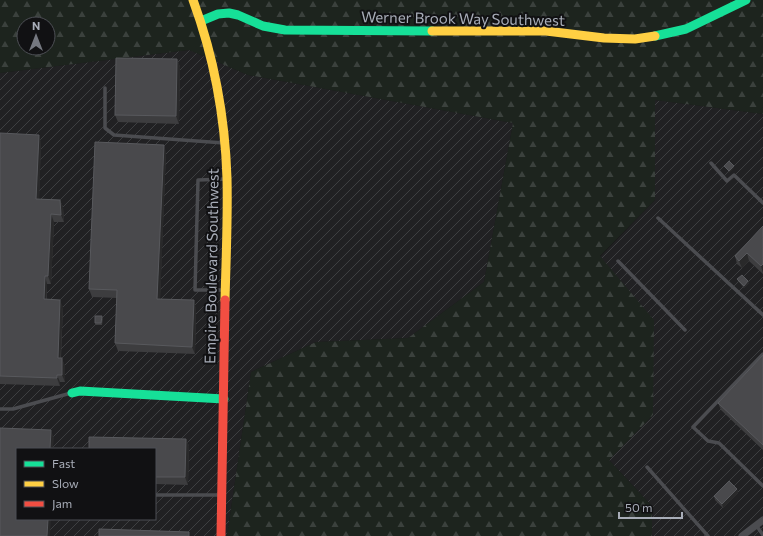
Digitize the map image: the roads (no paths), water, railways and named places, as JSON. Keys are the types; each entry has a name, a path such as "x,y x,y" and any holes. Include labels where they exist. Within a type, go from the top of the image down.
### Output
{"street":[{"name":"Empire Boulevard Southwest","path":"193,0 211,56 220,99 226,143 226,290 221,536"},
{"name":"Werner Brook Way Southwest","path":"200,21 219,13 226,12 236,14 260,25 285,30 546,31 604,38 635,39 663,36 686,28 746,0"},
{"path":"72,393 80,391 224,399"},
{"path":"742,536 763,520"}],"lane":[{"path":"105,88 105,128 109,133 114,135 226,143"},
{"path":"711,163 727,181 734,175 763,203"},
{"path":"226,290 195,290 198,180 227,180"},
{"path":"658,218 763,315"},
{"path":"618,261 685,330"},
{"path":"763,354 693,427 708,441 719,443 763,486"},
{"path":"0,409 13,410 72,393"},
{"path":"647,468 708,536"},
{"path":"156,495 222,495"},
{"path":"756,526 763,535"}]}
